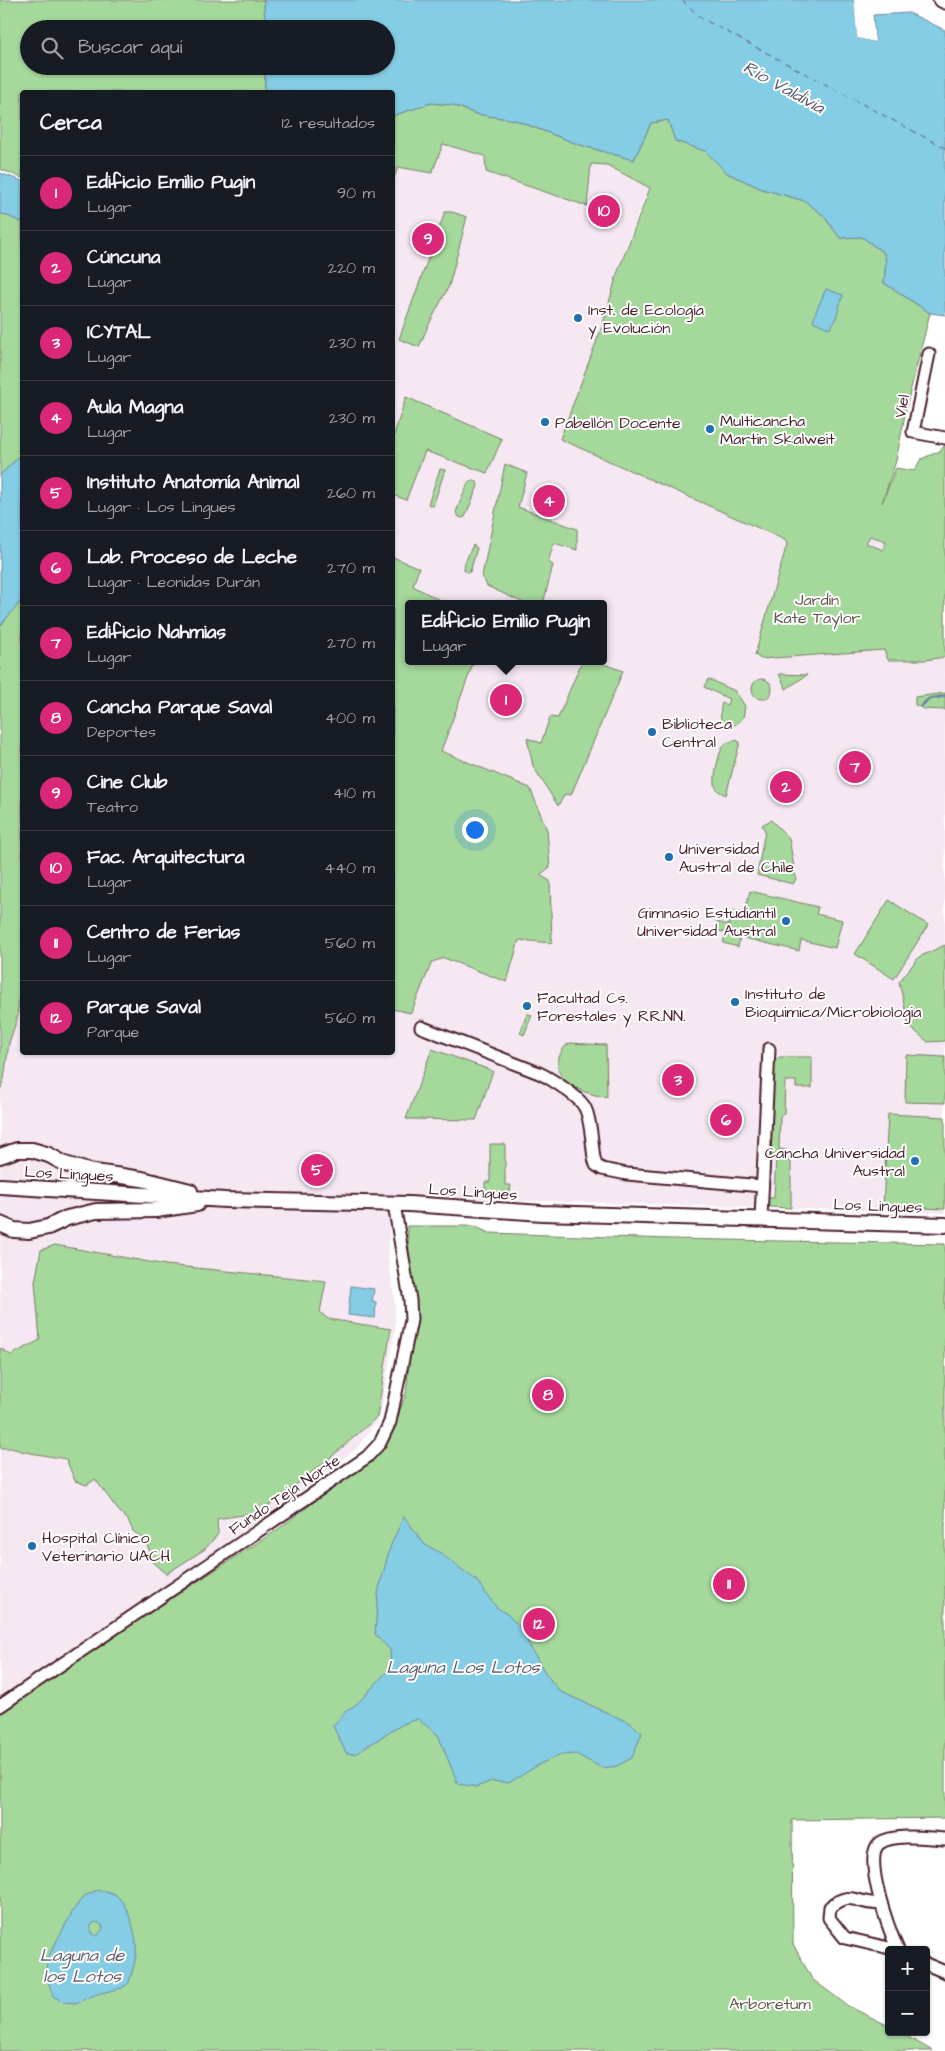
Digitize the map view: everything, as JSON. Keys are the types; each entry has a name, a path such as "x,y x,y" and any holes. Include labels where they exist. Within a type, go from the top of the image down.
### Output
{"main road":[{"path":"0,1156 17,1150 32,1150 49,1155 65,1164 88,1171 142,1180 224,1200"},
{"name":"Los Lingues","path":"0,1186 224,1200 394,1204 542,1213 945,1224"},
{"path":"0,1224 14,1230 29,1231 48,1227 67,1218 96,1211 156,1210 224,1200"}],"street":[{"path":"940,0 945,2"},
{"name":"Viel","path":"929,354 913,432 945,438"},
{"path":"421,1027 549,1077 572,1095 585,1108 594,1158 596,1165 602,1169 627,1174 762,1186"},
{"path":"762,1218 769,1049"},
{"name":"Fundo Teja Norte","path":"0,1706 274,1522 367,1457 380,1443 390,1422 411,1320 410,1300 394,1204"},
{"path":"881,1903 875,1904 853,1898 838,1900 830,1907 829,1918 845,1938 898,1950 881,1903 873,1858 876,1846 893,1838 945,1839"},
{"path":"930,1965 945,1960"},
{"path":"930,1965 945,1972"}],"shaded area":[{"name":"Universidad Austral de Chile","path":"395,118 558,135 650,188 641,206 617,274 603,324 788,544 855,573 869,536 904,547 945,447 945,1213 542,1201 397,1199 390,1220 388,1258 395,1301 395,1331 380,1417 357,1448 309,1487 0,1699 0,626 20,602 20,1055 395,1055"}],"green space":[{"path":"0,0 264,0 265,20 20,20 20,75 265,75 265,90 20,90 20,177 0,169"},
{"name":"Jardín Kate Taylor","path":"431,103 453,105 476,114 515,120 580,145 634,160 651,123 668,120 675,141 705,151 727,173 762,189 805,201 823,215 840,238 862,237 884,253 886,262 884,283 930,313 907,404 896,461 882,503 896,468 914,471 921,459 940,451 945,445 945,657 925,660 888,660 884,650 761,659 755,655 787,544 785,540 560,439 603,324 617,274 650,188 607,165 591,164 587,206 486,172 485,156 443,144 432,173 398,167 395,175 395,115","holes":["870,536 886,541 883,550 866,543"]},
{"path":"445,212 452,212 467,217 449,286 419,347 399,339"},
{"path":"0,213 20,221 20,456 0,475"},
{"path":"406,397 502,439 487,473 425,451 406,500 395,496 395,432"},
{"path":"505,464 527,473 518,507 577,529 577,550 554,543 548,562 553,565 544,600 517,600 487,586 482,576"},
{"path":"440,469 445,470 433,506 428,504"},
{"path":"473,480 477,482 478,486 465,517 462,518 456,512 468,483"},
{"path":"473,545 477,548 470,572 467,572 464,570 465,562"},
{"path":"395,558 419,568 413,586 439,600 405,600 405,665 473,665 441,751 530,788 547,830 550,867 540,875 550,881 552,943 519,940 507,982 444,958 432,962 411,1013 395,1010"},
{"path":"20,602 20,989 17,1019 9,1043 4,1079 0,1090 0,626"},
{"path":"580,665 607,665 623,671 571,795 565,794 558,806 533,766 527,738 541,743 550,717 558,718"},
{"path":"779,674 807,675 786,689"},
{"path":"708,679 735,691 745,706 743,718 732,727 722,722 720,715 722,703 727,705 729,699 704,687"},
{"path":"758,679 766,679 772,685 772,693 766,699 758,699 752,693 752,685"},
{"path":"945,693 945,710 924,709 915,705 915,697"},
{"path":"736,740 740,742 726,795 716,788 717,765 725,744"},
{"path":"771,820 789,838 796,879 793,884 757,875 765,831 762,825"},
{"name":"Gimnasio Estudiantil Universidad Austral","path":"750,891 818,907 816,914 842,920 835,948 801,940 799,951 740,937 738,947 723,943 726,933 715,930 717,922 729,925 732,910 744,913"},
{"path":"889,900 928,925 894,979 855,954"},
{"path":"945,945 945,1041 928,1042 909,1026 899,982 919,957"},
{"path":"527,1014 532,1015 524,1035 520,1033"},
{"path":"570,1043 606,1045 607,1097 580,1090 564,1079 559,1072 560,1055 566,1045"},
{"path":"432,1049 493,1071 476,1120 406,1119"},
{"path":"906,1055 945,1057 945,1103 905,1102"},
{"path":"780,1057 812,1057 812,1088 796,1088 796,1081 785,1081 784,1113 780,1116 779,1149 787,1150 787,1161 791,1161 791,1208 768,1207 768,1198 774,1198 776,1156 770,1155 771,1062"},
{"name":"Cancha Universidad Austral","path":"888,1114 945,1117 945,1209 883,1206"},
{"path":"490,1144 505,1144 505,1185 511,1185 510,1192 485,1192 485,1182 490,1182"},
{"name":"Arboretum","path":"407,1226 474,1226 489,1233 670,1239 945,1244 945,1818 792,1820 793,1944 812,1979 848,2006 885,2024 885,2036 906,2036 933,2051 0,2051 0,1714 65,1667 274,1532 361,1467 389,1441 406,1393 414,1316"},
{"path":"55,1245 166,1265 326,1281 320,1312 328,1319 391,1329 377,1417 329,1459 261,1512 217,1519 218,1534 205,1549 166,1574 151,1561 150,1551 144,1540 133,1531 128,1520 118,1510 95,1479 87,1485 75,1481 66,1459 11,1448 0,1448 0,1348 11,1355 40,1340 35,1282 41,1250"}],"water":[{"name":"Río Valdivia","path":"264,0 854,0 857,38 875,42 873,15 909,13 945,30 945,315 930,313 884,283 886,262 884,253 862,237 840,238 823,215 805,201 762,189 727,173 705,151 675,141 668,120 651,123 634,160 580,145 515,120 476,114 453,105 431,103 395,115 395,90 265,90 265,75 395,75 395,20 265,20"},
{"path":"0,173 20,180 20,221 0,213"},
{"path":"826,289 843,295 836,318 830,329 813,321"},
{"path":"20,456 20,602 0,626 0,475"},
{"path":"351,1286 374,1289 372,1301 376,1302 375,1318 348,1315"},
{"name":"Laguna Los Lotos","path":"404,1516 424,1544 439,1552 477,1581 496,1607 507,1614 523,1630 529,1645 546,1674 559,1691 630,1723 642,1733 632,1758 617,1766 602,1768 576,1754 559,1755 509,1783 492,1781 476,1787 458,1784 438,1735 418,1719 403,1724 355,1754 346,1753 333,1726 345,1712 358,1703 391,1667 390,1650 375,1634 378,1593 390,1547"},
{"name":"Laguna de los Lotos","path":"98,1890 110,1892 115,1894 123,1903 134,1932 135,1960 129,1983 122,1988 97,1994 76,2003 63,2002 53,1996 47,1978 48,1957 74,1909 84,1896","holes":["96,1922 102,1925 103,1929 97,1936 91,1933 92,1924"]}],"pier":[{"path":"854,0 856,0 859,36 872,39 870,15 872,13 875,42 857,38"}],"waterway":[{"path":"921,706 929,699 945,696"}],"ferry route":[{"path":"682,0 701,18 945,148"}],"place":[{"name":"Fac. Arquitectura","path":"604,211"},
{"name":"Cine Club","path":"428,239"},
{"name":"Inst. de Ecología y Evolución","path":"578,318"},
{"name":"Pabellón Docente","path":"545,422"},
{"name":"Multicancha Martin Skalweit","path":"710,429"},
{"name":"Aula Magna","path":"549,501"},
{"name":"Edificio Emilio Pugin","path":"506,700"},
{"name":"Biblioteca Central","path":"652,732"},
{"name":"Edificio Nahmias","path":"855,767"},
{"name":"Cúncuna","path":"786,787"},
{"name":"Universidad Austral de Chile","path":"669,857"},
{"name":"Gimnasio Estudiantil Universidad Austral","path":"786,921"},
{"name":"Instituto de Bioquimica/Microbiologia","path":"735,1002"},
{"name":"Facultad Cs. Forestales y RR.NN.","path":"527,1006"},
{"name":"ICYTAL","path":"678,1080"},
{"name":"Lab. Proceso de Leche","path":"726,1120"},
{"name":"Cancha Universidad Austral","path":"915,1161"},
{"name":"Instituto Anatomía Animal","path":"317,1170"},
{"name":"Cancha Parque Saval","path":"548,1395"},
{"name":"Hospital Clínico Veterinario UACH","path":"32,1546"},
{"name":"Centro de Ferias","path":"729,1584"},
{"name":"Parque Saval","path":"539,1624"}]}
